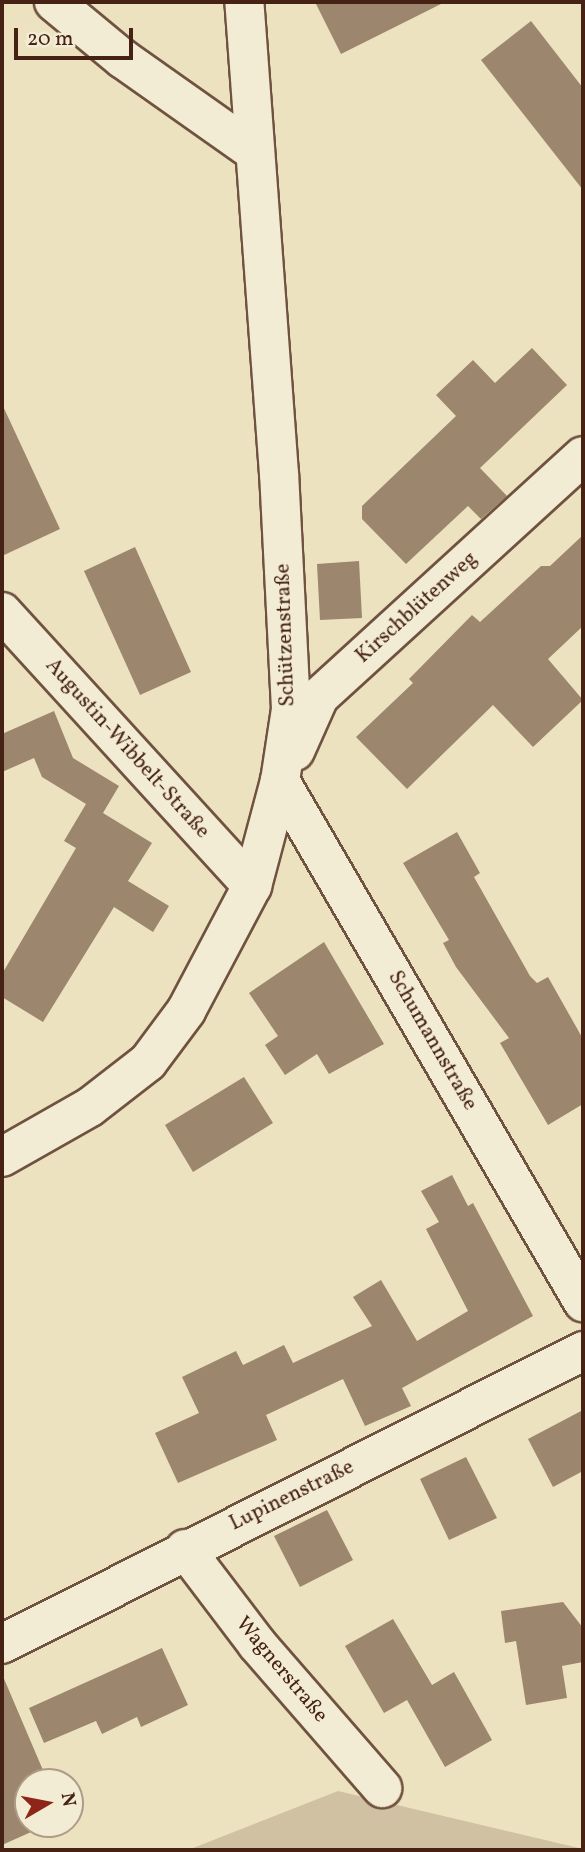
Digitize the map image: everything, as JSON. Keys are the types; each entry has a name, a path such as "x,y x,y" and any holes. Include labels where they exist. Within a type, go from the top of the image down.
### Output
{"street":[{"path":"54,2 123,59 255,152"},
{"name":"Schützenstraße","path":"2,1157 90,1107 148,1062 206,978 252,886 281,781 290,709 244,2"},
{"name":"Kirschblütenweg","path":"281,781 319,697 583,456"},
{"name":"Augustin-Wibbelt-Straße","path":"2,612 252,886"},
{"name":"Schumannstraße","path":"281,781 583,1302"},
{"name":"Lupinenstraße","path":"2,1644 185,1549 583,1352"},
{"name":"Wagnerstraße","path":"185,1549 257,1644 382,1788"}],"shaded area":[{"path":"338,1791 583,1849 583,1850 188,1850"}],"building":[{"path":"315,2 445,2 341,54"},
{"path":"531,21 583,88 583,190 481,60"},
{"path":"532,348 567,385 480,468 507,496 481,519 468,506 406,564 362,519 362,506 456,416 436,395 473,360 495,383"},
{"path":"2,404 60,529 2,556"},
{"path":"583,535 583,626 548,659 583,700 533,747 493,705 407,789 356,737 413,683 409,679 472,615 480,622 541,566 550,566"},
{"path":"135,547 191,672 140,695 84,571"},
{"path":"359,561 362,618 320,620 317,564"},
{"path":"54,711 73,758 119,786 103,813 152,843 128,881 169,906 153,932 114,907 43,1022 2,997 2,974 76,848 64,841 86,804 42,777 34,758 2,772 2,734"},
{"path":"457,832 480,873 474,877 530,976 537,983 548,977 583,1039 583,1104 548,1125 500,1043 509,1038 456,967 443,943 449,940 403,863"},
{"path":"324,942 384,1044 329,1074 317,1054 285,1075 265,1045 278,1036 249,993"},
{"path":"244,1077 273,1123 193,1172 165,1125"},
{"path":"452,1175 468,1206 473,1203 533,1316 402,1388 411,1406 365,1426 343,1379 266,1415 277,1440 178,1483 155,1433 199,1413 182,1377 236,1351 243,1365 284,1345 293,1363 372,1326 353,1297 381,1280 417,1341 468,1311 426,1229 439,1222 421,1191"},
{"path":"583,1410 583,1471 553,1487 528,1439"},
{"path":"466,1457 497,1518 449,1540 420,1479"},
{"path":"327,1510 353,1560 300,1587 274,1536"},
{"path":"563,1602 583,1628 583,1662 562,1666 567,1698 526,1705 516,1641 505,1643 501,1611"},
{"path":"393,1619 432,1685 454,1672 492,1740 445,1767 407,1700 384,1713 345,1646"},
{"path":"162,1648 188,1705 141,1727 137,1717 102,1734 96,1721 44,1743 29,1708"},
{"path":"2,1674 42,1768 14,1768 14,1838 18,1838 2,1845"}]}
